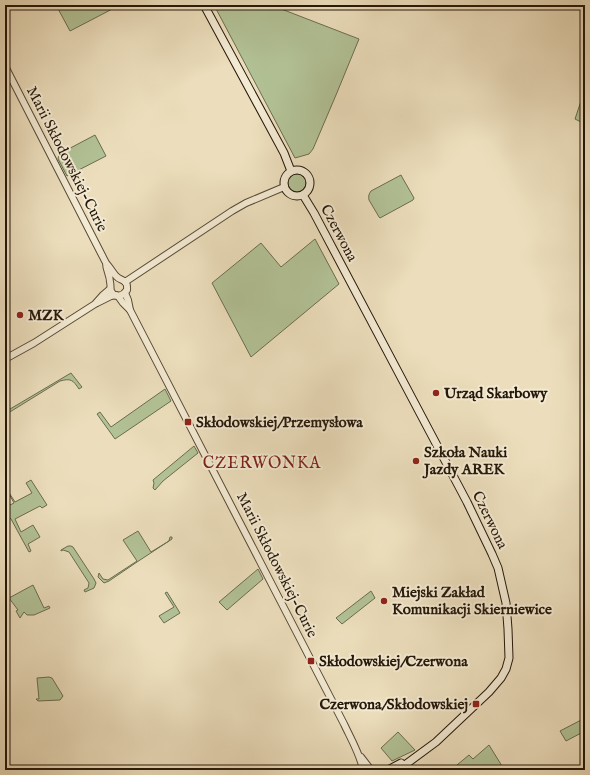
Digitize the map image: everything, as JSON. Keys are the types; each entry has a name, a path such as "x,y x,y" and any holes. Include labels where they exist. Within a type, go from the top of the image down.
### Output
{"main road":[{"path":"204,5 284,154 291,171"},
{"path":"298,169 302,170 309,176 310,185 303,195 297,196 289,194 284,187 284,178 286,174 291,171 298,169"},
{"name":"Czerwona","path":"303,195 468,502 498,568 505,597 508,629 508,658 506,669 501,678 489,692 436,742 398,770"},
{"name":"Czerwona","path":"388,770 413,759"}],"street":[{"name":"Marii Skłodowskiej-Curie","path":"5,66 106,263 119,279"},
{"path":"125,282 232,211 246,203 284,187"},
{"name":"Marii Skłodowskiej-Curie","path":"106,263 111,286"},
{"path":"5,359 34,343 95,304 111,296 122,295 125,293 127,288 125,282 121,279 114,280 111,286 95,304"},
{"path":"111,286 112,292 117,295"},
{"name":"Marii Skłodowskiej-Curie","path":"125,293 130,310 342,721 355,748 363,770"},
{"name":"Marii Skłodowskiej-Curie","path":"117,295 130,310"},
{"name":"Marii Skłodowskiej-Curie","path":"355,748 371,770"}],"green space":[{"path":"56,5 120,5 70,31"},
{"path":"214,5 271,5 359,39 313,149 309,154 295,158"},
{"path":"585,89 585,124 575,119"},
{"path":"95,135 106,156 67,176 58,159 59,154"},
{"path":"293,174 301,174 306,179 304,190 301,192 293,192 288,187 288,179"},
{"path":"401,175 414,198 413,200 380,218 369,200 370,193 371,191"},
{"path":"315,239 339,284 251,357 212,283 261,243 281,267"},
{"path":"71,373 82,387 79,389 71,380 60,381 5,415 5,412"},
{"path":"165,389 171,401 115,439 97,414 100,412 111,427"},
{"path":"194,446 198,453 163,481 155,490 153,488 153,480"},
{"path":"31,480 47,505 42,508 40,506 15,519 21,532 33,525 40,537 28,544 31,551 29,552 11,519 5,514 5,494 10,505 14,503 8,492 5,493 5,488 6,488 15,502 32,493 26,483"},
{"path":"138,531 151,552 168,541 104,583 98,577 99,573 103,579 108,580 137,561 123,540"},
{"path":"68,546 73,547 94,579 96,583 94,588 85,592 84,590 88,588 89,583 69,552 63,550 61,551"},
{"path":"258,569 263,579 227,610 219,602"},
{"path":"33,585 44,608 49,606 50,608 34,615 27,615 24,612 20,618 16,611 18,610 9,598"},
{"path":"371,591 375,598 342,624 336,618"},
{"path":"167,592 180,613 164,623 159,616 174,607 165,593"},
{"path":"37,678 52,678 63,696 60,700 38,701 36,699 39,699"},
{"path":"585,718 585,731 566,741 560,731"},
{"path":"398,732 415,750 392,761 381,748"},
{"path":"489,745 502,766 499,770 451,770 469,755 473,759"}],"place":[{"name":"MZK","path":"20,315"},
{"name":"Urząd Skarbowy","path":"436,393"},
{"name":"Skłodowskiej/Przemysłowa","path":"188,422"},
{"name":"Szkoła Nauki Jazdy AREK","path":"416,461"},
{"name":"Miejski Zakład Komunikacji Skierniewice","path":"384,601"},
{"name":"Skłodowskiej/Czerwona","path":"311,661"},
{"name":"Czerwona/Skłodowskiej","path":"476,704"}],"district":[{"name":"CZERWONKA","path":"262,464"}]}
